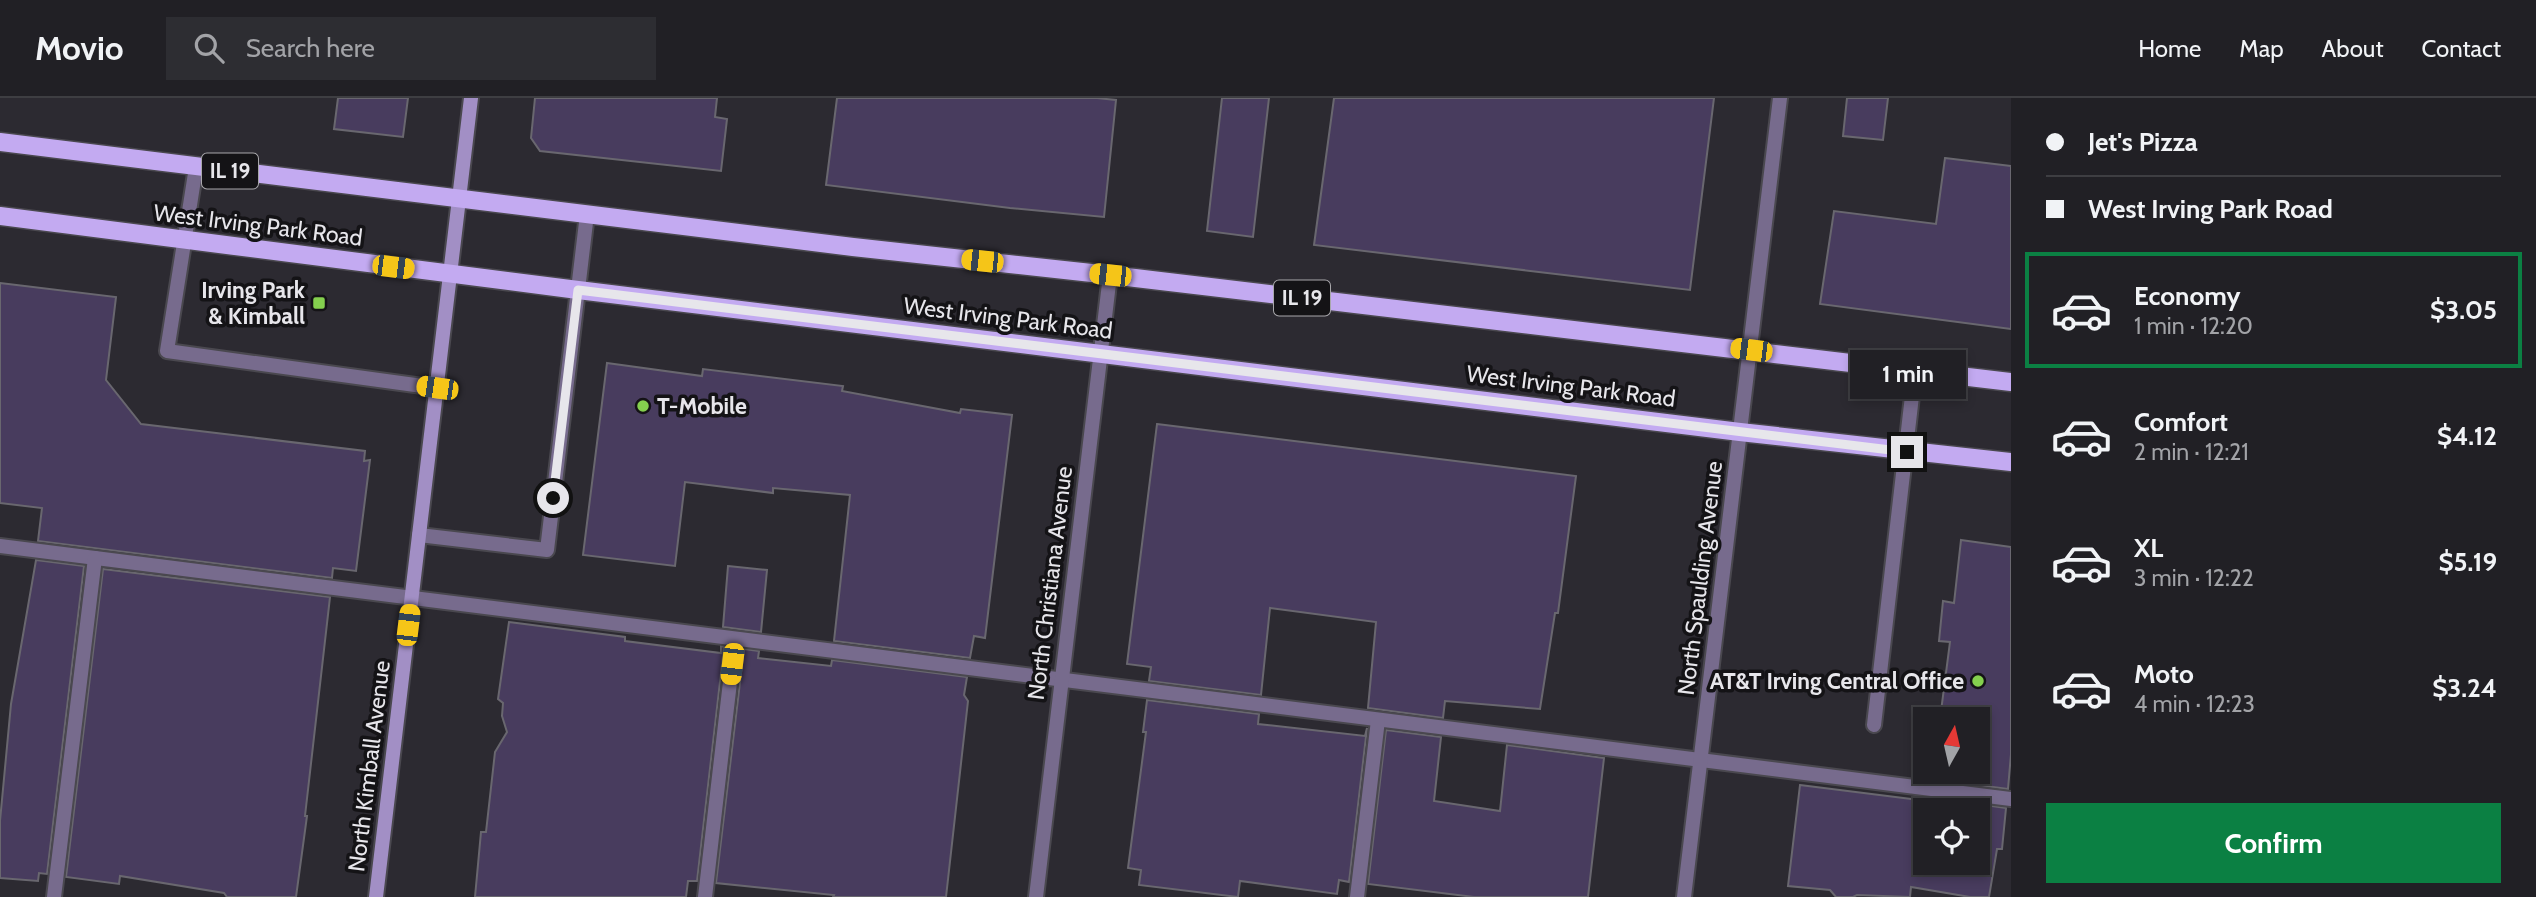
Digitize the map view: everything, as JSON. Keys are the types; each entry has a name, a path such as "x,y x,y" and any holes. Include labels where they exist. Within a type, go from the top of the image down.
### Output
{"main road":[{"name":"IL 19","path":"0,142 853,247 2011,382"},
{"name":"West Irving Park Road","path":"0,216 1101,354 1907,452 2011,462"}],"street":[{"name":"North Kimball Avenue","path":"376,897 471,98"},
{"name":"North Spaulding Avenue","path":"1684,897 1780,98"},
{"path":"196,167 167,351 437,388"},
{"path":"419,534 547,550 587,214"},
{"name":"North Christiana Avenue","path":"1036,897 1110,275"},
{"path":"1874,725 1915,370"},
{"path":"0,546 2011,799"},
{"path":"54,897 95,558"},
{"path":"705,897 736,639"},
{"path":"1357,897 1378,720"}],"building":[{"path":"338,98 408,98 403,137 334,129"},
{"path":"535,98 717,98 715,117 727,119 721,171 540,151 531,138"},
{"path":"837,98 1116,100 1104,217 826,185"},
{"path":"1222,98 1269,98 1253,237 1207,231"},
{"path":"1334,98 1714,98 1690,290 1314,245"},
{"path":"1847,98 1888,98 1883,140 1843,136"},
{"path":"1945,158 2011,166 2011,329 1820,304 1834,211 1936,224"},
{"path":"0,283 116,297 106,380 141,424 365,451 364,461 370,460 356,571 333,568 332,578 38,541 42,508 0,503"},
{"path":"607,363 702,376 703,369 843,386 842,391 960,413 961,409 1012,415 985,638 974,636 970,658 834,641 850,495 773,488 773,493 685,482 675,566 583,555"},
{"path":"1157,424 1576,476 1558,613 1555,613 1540,709 1445,701 1443,718 1368,708 1376,622 1270,608 1261,695 1149,681 1151,667 1127,664"},
{"name":"AT&T Irving Central Office","path":"1961,540 2011,547 2011,754 2008,789 1978,785 1990,784 1990,707 1942,707 1950,642 1939,641 1943,601 1954,603"},
{"path":"36,560 84,566 47,874 39,873 38,881 0,878 0,821 11,704"},
{"path":"728,566 767,570 761,632 723,627"},
{"path":"103,569 330,597 296,897 227,897 224,893 120,876 119,884 66,877"},
{"path":"509,622 721,653 721,646 724,647 697,881 688,881 686,897 475,897 481,832 486,832 495,752 507,732 502,716 503,703 498,699"},
{"path":"744,649 759,651 758,658 831,666 832,660 967,677 964,695 968,701 946,897 833,897 834,895 716,883"},
{"path":"1147,700 1259,714 1258,724 1365,736 1367,728 1349,882 1339,880 1337,894 1240,881 1238,897 1139,885 1141,870 1128,868 1146,732 1143,732"},
{"path":"1386,730 1441,737 1434,801 1500,811 1507,745 1604,758 1588,897 1474,897 1368,884"},
{"path":"1800,785 1913,799 1913,875 1990,875 1990,806 2006,808 2002,849 1997,849 1989,897 1970,897 1911,887 1910,897 1836,897 1830,890 1788,886"}],"place":[{"name":"Irving Park & Kimball","path":"319,303"},
{"name":"T-Mobile","path":"643,406"},
{"name":"AT&T Irving Central Office","path":"1978,681"}],"route":[{"path":"553,498 578,290 1907,452"}]}
